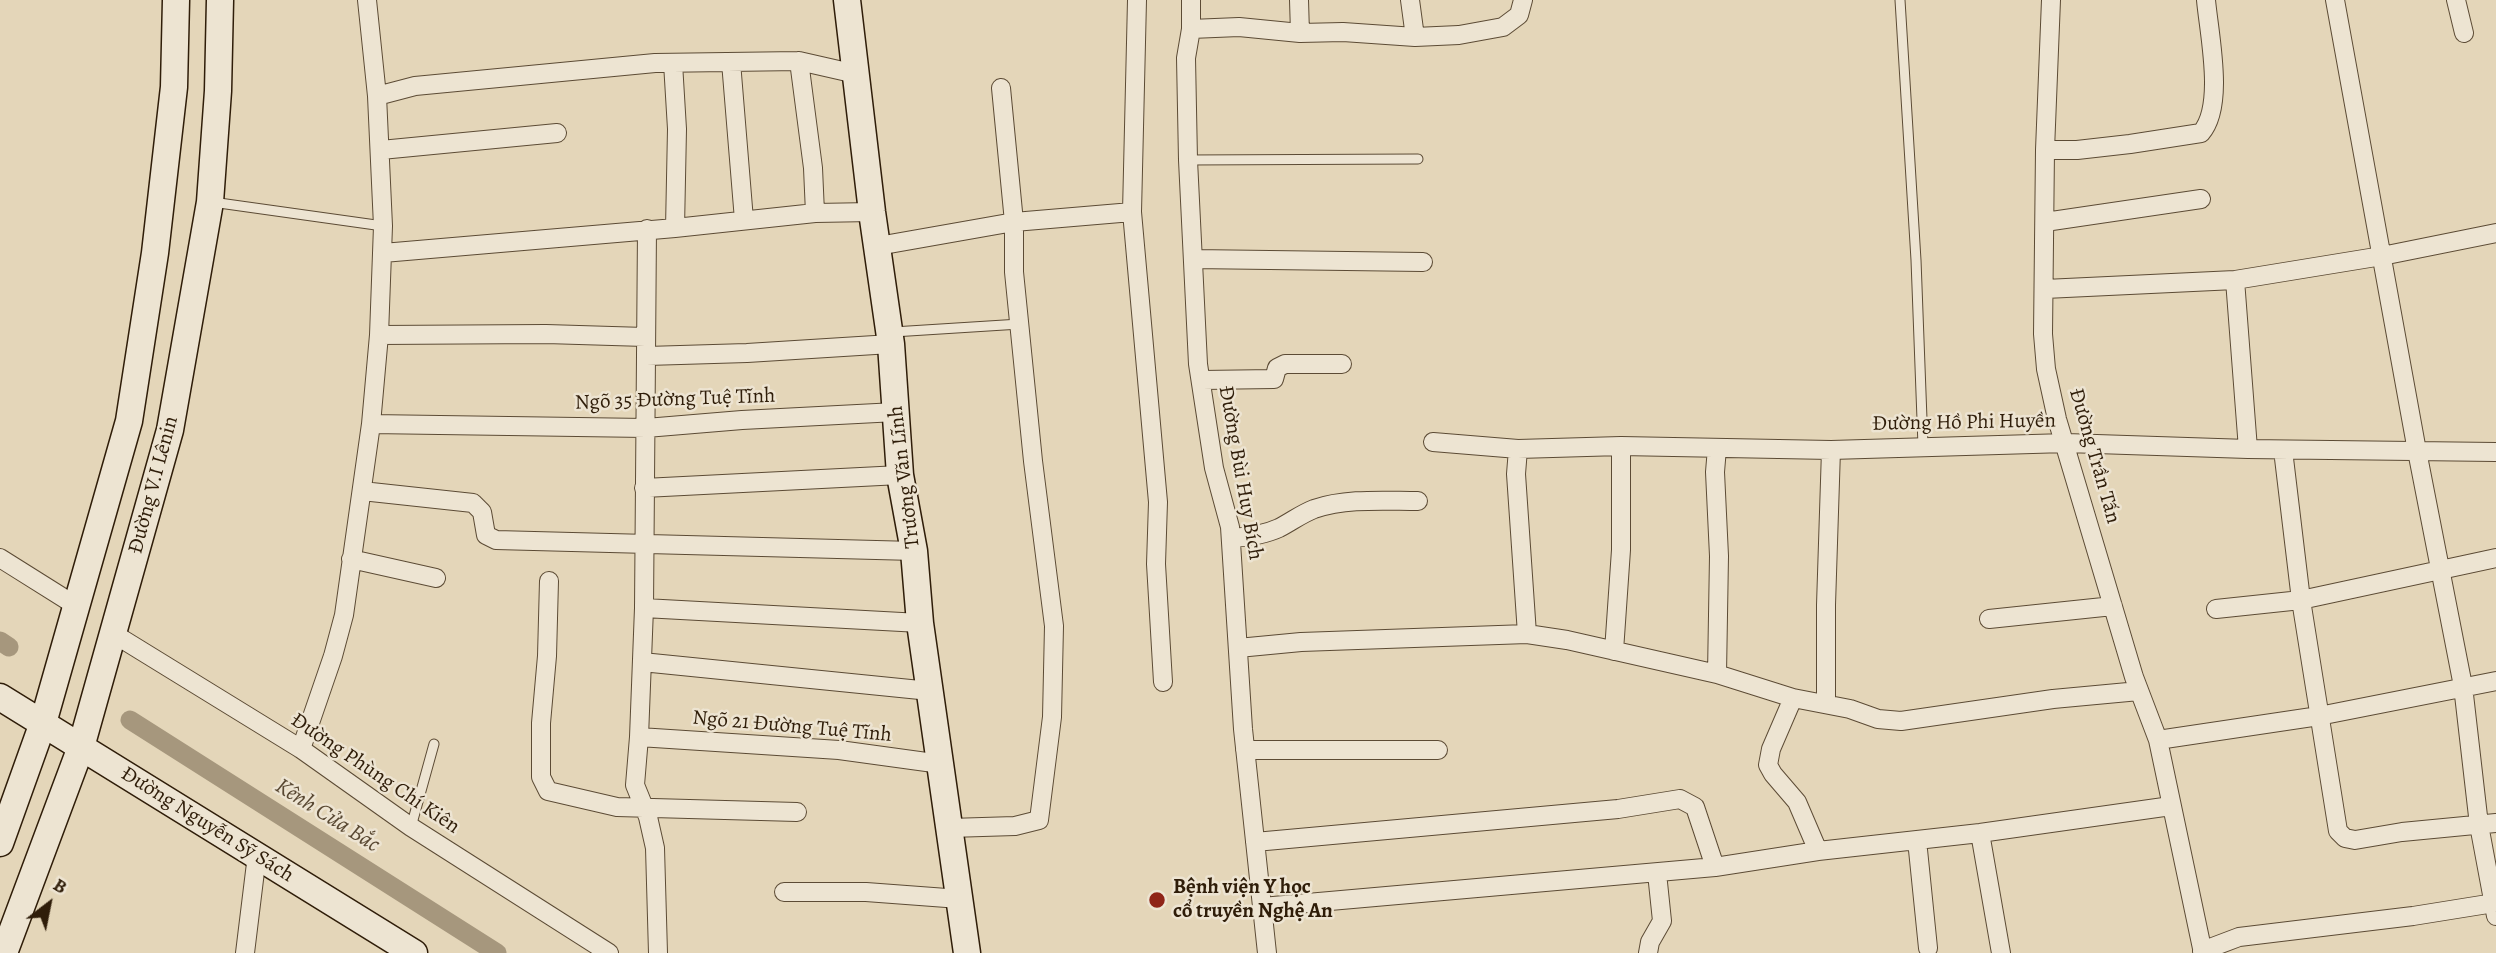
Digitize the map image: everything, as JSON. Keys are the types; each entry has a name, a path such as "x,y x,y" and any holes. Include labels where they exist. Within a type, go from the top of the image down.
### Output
{"main road":[{"name":"Đường V.I Lênin","path":"0,843 43,723 130,421 159,225 174,86 176,0"},
{"name":"Đường V.I Lênin","path":"4,953 81,747 170,430 210,202 218,91 220,0"},
{"name":"Trương Văn Lĩnh","path":"847,0 872,212 891,338 900,475 914,551 920,623 968,953"},
{"name":"Đường Nguyễn Sỹ Sách","path":"0,697 414,953"}],"street":[{"path":"301,749 344,615 371,424 379,335 383,253 381,150 367,0"},
{"path":"1137,0 1132,212 1158,502 1156,564 1163,682"},
{"name":"Đường Bùi Huy Bích","path":"1191,0 1191,29 1186,58 1198,363 1211,455 1231,538 1245,750 1267,953"},
{"path":"1299,0 1300,33"},
{"path":"1410,0 1415,37"},
{"path":"1191,29 1239,27 1300,33 1343,32 1415,37 1460,35 1503,27 1519,15 1523,0"},
{"name":"Đường Trần Tấn","path":"2051,0 2045,150 2043,334 2046,369 2057,419 2113,606 2139,691 2158,740 2202,952"},
{"path":"2045,150 2077,150 2201,133 2211,110 2214,86 2206,0"},
{"path":"2202,952 2239,937 2413,916 2495,910 2488,824 2335,0"},
{"path":"2456,0 2464,33"},
{"path":"377,96 415,86 568,69 673,63 799,61 856,74"},
{"path":"799,61 816,213"},
{"path":"731,62 744,220"},
{"path":"673,63 677,129 675,228"},
{"path":"950,828 1029,824 1039,820 1052,718 1054,626 1033,461 1014,272 1014,222 1001,88"},
{"path":"381,150 557,132"},
{"path":"2045,222 2201,200"},
{"path":"383,253 816,213 872,212"},
{"path":"878,246 1014,222 1132,212"},
{"path":"647,229 645,608 635,785 655,848 659,953"},
{"path":"2045,289 2235,280 2382,256 2496,233"},
{"path":"1193,259 1423,261"},
{"path":"2235,280 2248,449"},
{"path":"379,335 546,334 645,337"},
{"path":"647,356 747,353 891,338"},
{"path":"1202,380 1274,379 1277,368 1285,364 1342,364"},
{"name":"Ngõ 35 Đường Tuệ Tĩnh","path":"371,424 646,428 897,412"},
{"name":"Đường Hồ Phi Huyền","path":"1433,442 1518,449 1620,446 1831,450 2066,443 2283,450 2496,452"},
{"path":"1614,650 1620,562 1620,446"},
{"path":"1717,448 1717,674"},
{"path":"1518,449 1516,474 1527,634"},
{"path":"1826,704 1831,450"},
{"path":"2283,450 2301,600 2338,831 2345,838 2355,840 2402,832 2488,824"},
{"path":"645,488 900,475"},
{"path":"362,491 473,503 482,512 486,536 496,540 914,551"},
{"path":"1231,538 1256,536 1278,528 1310,510 1331,504 1356,501 1418,501"},
{"path":"0,558 78,607"},
{"path":"2216,609 2301,600 2496,558"},
{"path":"351,559 436,578"},
{"path":"549,581 547,656 541,723 541,777 548,791 617,807 797,812"},
{"path":"1989,619 2113,606"},
{"path":"645,608 920,623"},
{"name":"Đường Phùng Chí Kiên","path":"114,634 301,749 411,827 609,953"},
{"path":"1238,648 1301,642 1527,634 1567,639 1717,674 1793,698 1878,719 1914,720 2053,699 2139,691"},
{"path":"642,662 930,691"},
{"path":"2158,740 2319,716 2496,681"},
{"path":"1793,698 1771,748 1768,765 1797,802 1818,851"},
{"name":"Ngõ 21 Đường Tuệ Tĩnh","path":"639,737 839,750 941,764"},
{"path":"1245,750 1438,750"},
{"path":"1255,842 1618,809 1680,799 1695,807 1715,867"},
{"path":"1262,906 1715,867 1818,851 1980,834 2172,806"},
{"path":"1980,834 2001,953"},
{"path":"1917,840 1928,948"},
{"path":"245,953 257,855"},
{"path":"1648,953 1650,942 1662,921 1657,873"},
{"path":"784,892 866,892 960,899"}],"lane":[{"path":"1899,0 1916,260 1923,446"},
{"path":"1188,160 1418,159"},
{"path":"210,202 383,226"},
{"path":"891,338 1020,324"},
{"path":"411,827 434,744"}],"waterway":[{"name":"Kênh Cửa Bắc","path":"0,641 9,647"},
{"name":"Kênh Cửa Bắc","path":"130,720 497,953"}],"place":[{"name":"Bệnh viện Y học cổ truyền Nghệ An","path":"1157,900"}]}
